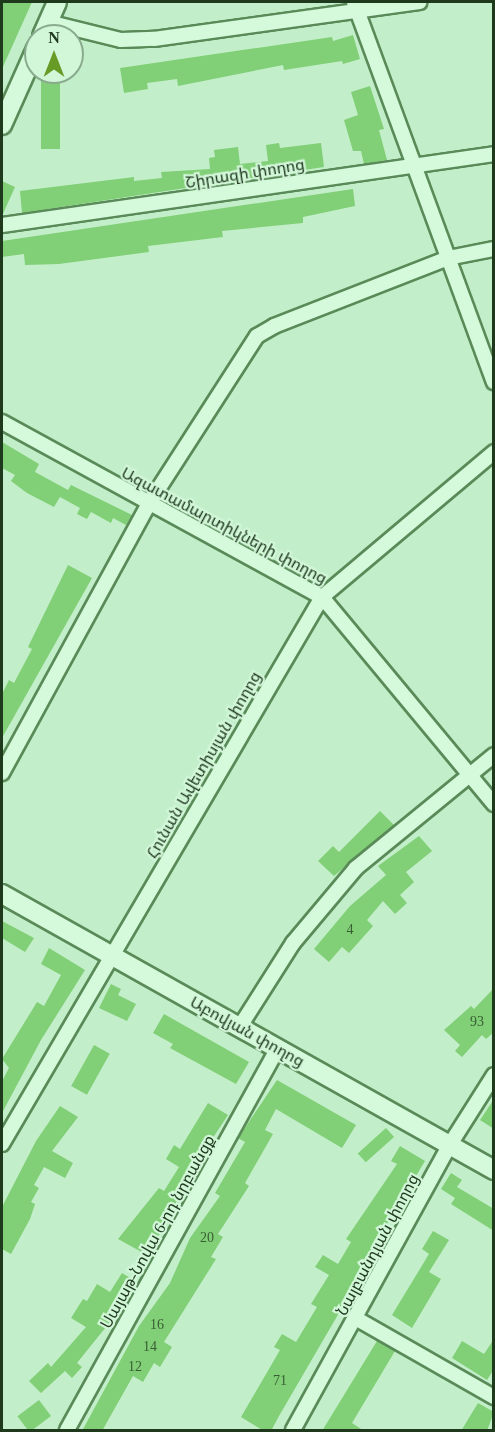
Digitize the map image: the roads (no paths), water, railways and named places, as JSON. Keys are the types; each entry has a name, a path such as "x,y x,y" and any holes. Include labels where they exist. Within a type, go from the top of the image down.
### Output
{"main road":[{"path":"47,24 57,2"},
{"path":"2,124 24,75"},
{"name":"Աբովյան փողոց","path":"2,894 494,1170"}],"street":[{"path":"84,34 132,40 356,6 419,2"},
{"path":"356,6 494,382"},
{"name":"Շիրազի փողոց","path":"2,225 494,154"},
{"path":"2,773 148,505 257,336 448,258 494,249"},
{"name":"Ազատամարտիկների փողոց","path":"2,422 148,505 322,597 494,804"},
{"name":"Հունան Ավետիսյան փողոց","path":"2,1144 322,597 494,452"},
{"path":"239,1028 293,943 356,868 494,755"},
{"name":"Սայաթ-Նովա 6-րդ նրբանցք","path":"67,1431 277,1049"},
{"name":"Նալբանդյան փողոց","path":"293,1431 357,1319 449,1146 494,1075"},
{"path":"357,1319 494,1397"}]}
